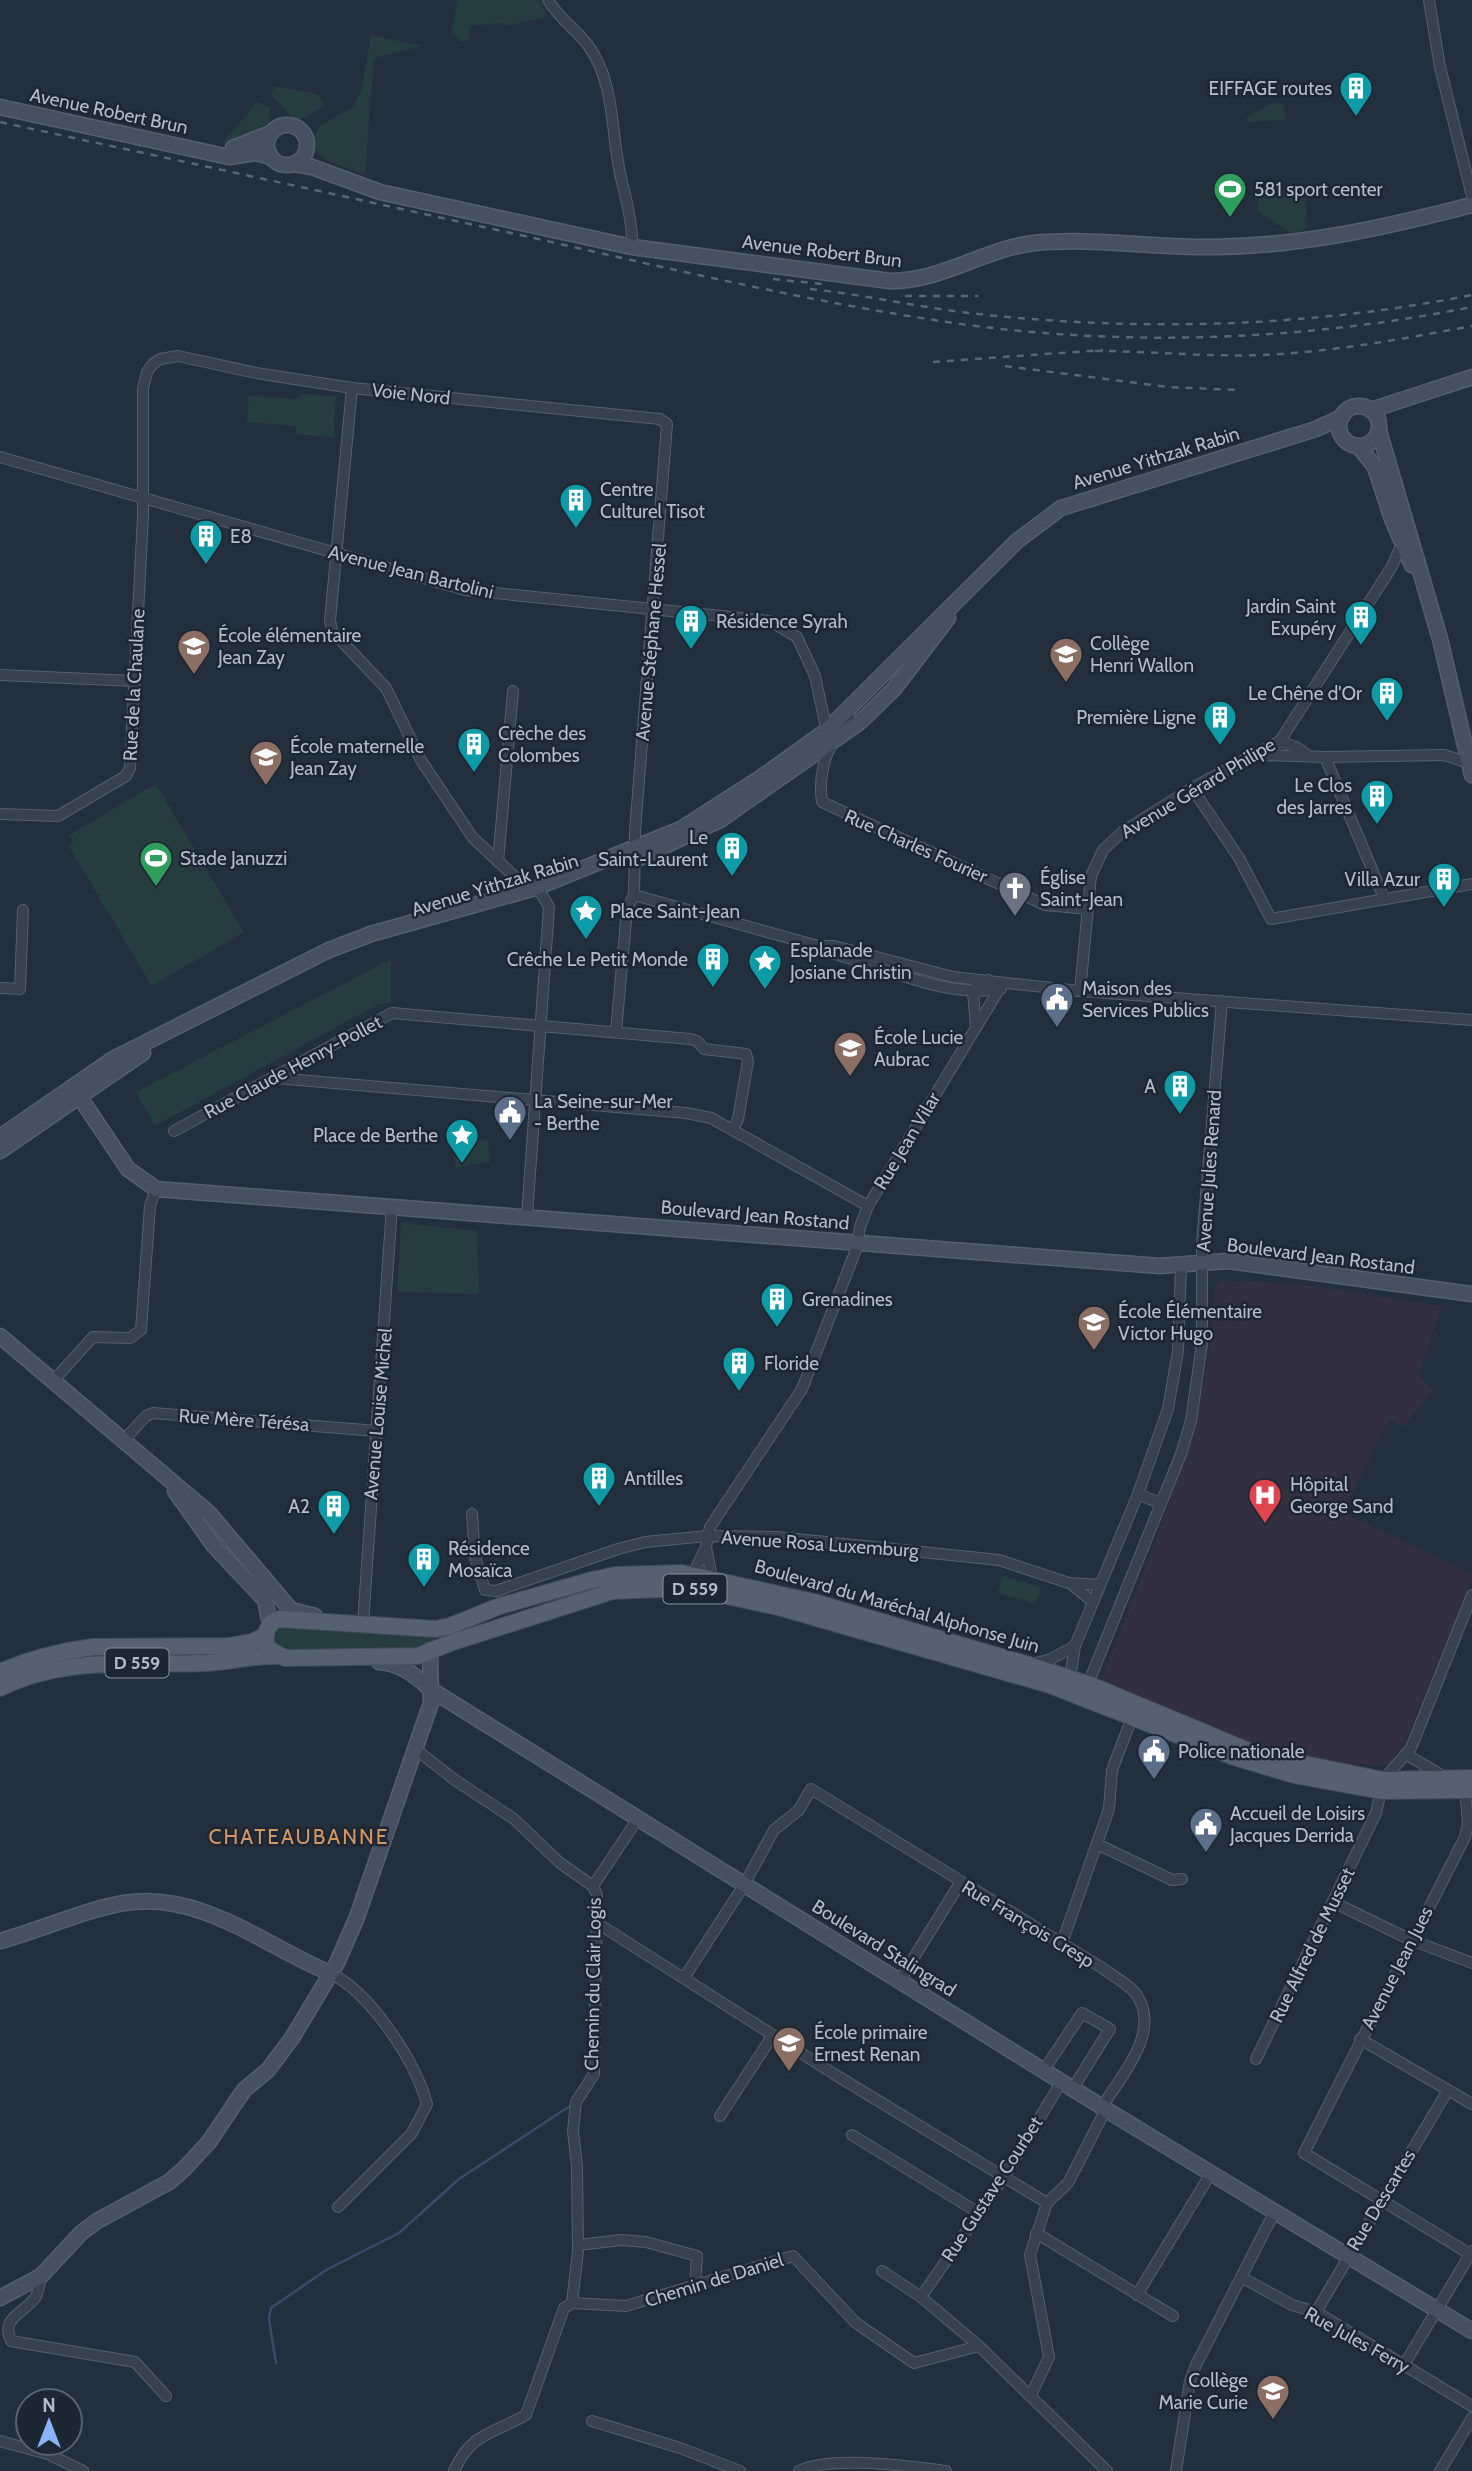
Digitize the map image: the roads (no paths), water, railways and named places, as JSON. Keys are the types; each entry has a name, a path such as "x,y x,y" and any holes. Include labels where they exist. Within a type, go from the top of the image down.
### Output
{"main road":[{"name":"Boulevard du Maréchal Alphonse Juin","path":"268,1629 279,1619 427,1628 450,1626 500,1606 616,1575 693,1574 814,1602 1030,1665 1135,1711 1256,1754 1382,1786 1464,1783"},
{"name":"Boulevard du Maréchal Alphonse Juin","path":"277,1656 418,1657 430,1650 596,1595 626,1589 661,1587 700,1590 782,1608 1049,1685 1079,1687"},
{"path":"427,1628 434,1639 430,1650"},
{"path":"268,1629 267,1648 277,1656"},
{"name":"D 559","path":"0,1672 43,1656 82,1648 229,1646 252,1642 268,1629"},
{"name":"D 559","path":"0,1688 52,1670 94,1663 208,1663 277,1656"}],"street":[{"path":"548,0 563,23 587,44 601,74 613,110 618,166 633,229 632,247"},
{"path":"1429,0 1440,67 1472,196"},
{"name":"Avenue Robert Brun","path":"0,107 229,157 256,153 271,157"},
{"path":"283,125 294,126 303,133 307,148 303,158 294,164 281,164 271,157 267,145 271,133 283,125"},
{"name":"Avenue Robert Brun","path":"211,153 240,147 271,133"},
{"name":"Avenue Robert Brun","path":"307,148 318,163 335,176"},
{"name":"Avenue Robert Brun","path":"294,164 380,192 632,247 906,281 1031,244 1059,242 1176,248 1277,243 1371,232 1472,205"},
{"name":"Voie Nord","path":"156,361 177,356 256,373 352,388 657,418 667,424"},
{"name":"Rue de la Chaulane","path":"0,814 58,816 126,776 130,768 144,498 141,445 143,389 147,372 156,361"},
{"path":"1342,435 1342,417 1351,408 1371,410 1472,377"},
{"path":"352,388 330,620 332,631 386,688 422,762 473,838 498,862 538,891 549,908 527,1216"},
{"path":"1316,429 1342,435 1352,445 1371,442 1399,402"},
{"path":"1371,410 1404,512 1471,769"},
{"name":"Avenue Yithzak Rabin","path":"0,1151 141,1054 346,952 538,891 693,835 809,757 905,652 1017,541 1061,508 1316,429 1342,417"},
{"name":"Avenue Stéphane Hessel","path":"634,895 667,424"},
{"path":"1358,446 1374,467 1424,589"},
{"name":"Avenue Jean Bartolini","path":"0,457 336,554 490,595 751,617 785,628 797,637 815,676 832,734"},
{"path":"1403,543 1404,512"},
{"name":"Avenue Gérard Philipe","path":"1080,990 1091,876 1103,850 1122,832 1192,788 1277,743 1292,726 1391,568 1403,543"},
{"path":"1391,568 1415,571"},
{"name":"Avenue Yithzak Rabin","path":"832,734 860,722 894,689 958,601"},
{"path":"0,675 134,681"},
{"path":"498,862 513,691"},
{"path":"1292,726 1298,748"},
{"name":"Rue Charles Fourier","path":"832,734 809,757 822,802 1045,905 1088,909"},
{"path":"1444,754 1464,739"},
{"path":"1277,743 1298,748 1309,756"},
{"path":"1277,743 1286,755"},
{"path":"1258,755 1325,757 1444,754 1471,769"},
{"name":"Avenue Yithzak Rabin","path":"635,855 809,757"},
{"path":"1325,757 1384,898"},
{"path":"1192,788 1240,858 1270,919 1472,884"},
{"name":"Avenue Yithzak Rabin","path":"0,1137 113,1059 350,941 538,891"},
{"path":"616,1032 627,909 634,895 973,992 1026,985"},
{"path":"0,988 20,989 23,910"},
{"path":"818,946 834,946 927,972 1026,985 1472,1020"},
{"path":"986,980 997,989"},
{"path":"973,992 986,980"},
{"name":"Rue Jean Vilar","path":"693,1574 714,1520 802,1389 857,1245 869,1206 997,989"},
{"path":"973,992 976,1027"},
{"name":"Avenue Jules Renard","path":"1079,1687 1181,1454 1198,1380 1202,1343 1203,1264 1222,1001"},
{"name":"Rue Claude Henry-Pollet","path":"174,1131 392,1013 690,1040 697,1041 705,1049 746,1054 747,1070 738,1119 733,1130"},
{"path":"79,1096 79,1086 110,1065 113,1059"},
{"path":"273,1078 686,1113 711,1118 869,1206"},
{"path":"53,1381 93,1337 130,1338 141,1329 150,1206 156,1189 128,1169 79,1096 73,1092 64,1093"},
{"path":"0,1125 18,1126"},
{"name":"Boulevard Jean Rostand","path":"156,1189 527,1216 857,1245 1181,1267 1228,1262 1472,1294"},
{"name":"Avenue Louise Michel","path":"363,1623 392,1206"},
{"name":"Avenue Jules Renard","path":"1079,1687 1075,1646 1138,1494 1171,1396 1178,1351 1181,1267"},
{"path":"1451,1290 1472,1282"},
{"path":"1,1336 168,1481 209,1513 291,1610 335,1621"},
{"name":"Rue Mère Térésa","path":"123,1441 146,1416 153,1413 377,1431"},
{"path":"168,1481 214,1546 265,1600 268,1629"},
{"path":"1138,1494 1160,1503"},
{"name":"Avenue Rosa Luxemburg","path":"472,1514 475,1557 485,1590 496,1591 645,1542 777,1536 999,1560 1069,1583 1100,1585"},
{"path":"707,1541 712,1577"},
{"name":"Avenue Rosa Luxemburg","path":"1069,1583 1093,1602"},
{"path":"1382,1786 1407,1755 1472,1595"},
{"path":"1030,1665 1051,1659 1075,1646"},
{"path":"0,2298 41,2276 81,2232 169,2182 209,2142 244,2090 268,2070 292,2038 330,1973 356,1917 433,1691 430,1650"},
{"name":"Boulevard Stalingrad","path":"350,1658 398,1664 433,1691 639,1817 744,1885 1104,2108 1472,2330"},
{"name":"Boulevard Stalingrad","path":"430,1673 475,1716"},
{"path":"1062,1943 1109,1809 1112,1770 1135,1711"},
{"name":"Chemin du Clair Logis","path":"414,1748 455,1780 514,1819 560,1863 593,1886 597,1895 594,2074 576,2102 573,2131 578,2245 572,2302"},
{"path":"1407,1755 1464,1783"},
{"name":"Avenue Jean Jues","path":"1382,2199 1304,2153 1465,1837 1468,1824 1464,1783"},
{"name":"Rue Alfred de Musset","path":"1256,2059 1376,1813 1382,1786"},
{"name":"Rue François Cresp","path":"744,1885 774,1830 799,1810 811,1789 960,1883 1062,1943 1138,1994 1146,2016 1144,2038 1104,2108 1068,2183 1047,2203"},
{"path":"593,1886 639,1817"},
{"path":"1097,1844 1172,1880 1182,1879"},
{"path":"900,1980 960,1883"},
{"path":"684,1978 744,1885"},
{"path":"1333,1902 1411,1940 1472,1963"},
{"path":"0,1941 105,1907 126,1903 163,1903 206,1912 350,1985 385,2024 422,2089 427,2104 412,2133 338,2207"},
{"path":"597,1923 1047,2203 1030,2255 1049,2357 1031,2395"},
{"name":"Rue Gustave Courbet","path":"921,2297 1067,2084 1110,2029 1082,2013 1044,2070"},
{"path":"720,2116 774,2035"},
{"path":"1360,2039 1472,2104"},
{"name":"Rue Descartes","path":"1316,2312 1448,2090"},
{"path":"852,2134 979,2213"},
{"path":"1138,2295 1211,2173"},
{"path":"1382,2199 1471,2253 1404,2365"},
{"path":"1176,2471 1190,2381 1275,2211"},
{"path":"1036,2233 1173,2316"},
{"path":"578,2245 621,2241 646,2242 697,2256 695,2286"},
{"name":"Chemin de Daniel","path":"572,2302 626,2306 793,2256 856,2323 914,2363 979,2346"},
{"path":"882,2271 921,2297 979,2346 1107,2471"},
{"path":"41,2276 34,2300 9,2319 7,2328 11,2341 135,2362 166,2396"},
{"name":"Rue Jules Ferry","path":"1241,2277 1292,2305 1316,2312 1472,2406"},
{"path":"454,2471 462,2452 473,2441 526,2415 564,2308 572,2302"},
{"path":"1440,2471 1472,2418"},
{"path":"592,2421 680,2448 740,2471"},
{"path":"0,2441 48,2454 83,2471"},
{"path":"799,2471 828,2463 910,2466 946,2471"}],"waterway":[{"path":"276,2363 269,2319 271,2308 326,2270 399,2233 459,2179 573,2104"}],"railway":[{"path":"0,122 781,292 883,312 1001,329 1136,337 1272,334 1406,319 1472,307"},
{"path":"773,279 822,284"},
{"path":"810,289 978,314 1040,320 1164,324 1288,320 1411,306 1472,295"},
{"path":"905,296 978,296"},
{"path":"1095,351 1261,355 1367,344 1472,326"},
{"path":"933,362 1103,350"},
{"path":"1005,366 1168,387 1239,390"}],"place":[{"name":"EIFFAGE routes","path":"1356,118"},
{"name":"581 sport center","path":"1230,219"},
{"name":"Centre Culturel Tisot","path":"576,530"},
{"name":"E8","path":"206,566"},
{"name":"Jardin Saint Exupéry","path":"1361,647"},
{"name":"Résidence Syrah","path":"691,651"},
{"name":"École élémentaire Jean Zay","path":"194,676"},
{"name":"Collège Henri Wallon","path":"1066,684"},
{"name":"Le Chêne d'Or","path":"1387,723"},
{"name":"Première Ligne","path":"1220,747"},
{"name":"Crèche des Colombes","path":"474,774"},
{"name":"École maternelle Jean Zay","path":"266,787"},
{"name":"Le Clos des Jarres","path":"1377,826"},
{"name":"Le Saint-Laurent","path":"732,878"},
{"name":"Stade Januzzi","path":"156,888"},
{"name":"Villa Azur","path":"1444,909"},
{"name":"Église Saint-Jean","path":"1015,918"},
{"name":"Place Saint-Jean","path":"586,941"},
{"name":"Crêche Le Petit Monde","path":"713,989"},
{"name":"Esplanade Josiane Christin","path":"765,991"},
{"name":"Maison des Services Publics","path":"1057,1029"},
{"name":"École Lucie Aubrac","path":"850,1078"},
{"name":"A","path":"1180,1116"},
{"name":"La Seine-sur-Mer - Berthe","path":"510,1142"},
{"name":"Place de Berthe","path":"462,1165"},
{"name":"Grenadines","path":"777,1329"},
{"name":"École Élémentaire Victor Hugo","path":"1094,1352"},
{"name":"Floride","path":"739,1393"},
{"name":"Antilles","path":"599,1508"},
{"name":"Hôpital George Sand","path":"1265,1525"},
{"name":"A2","path":"334,1536"},
{"name":"Résidence Mosaïca","path":"424,1589"},
{"name":"Police nationale","path":"1154,1781"},
{"name":"Accueil de Loisirs Jacques Derrida","path":"1206,1854"},
{"name":"École primaire Ernest Renan","path":"789,2073"},
{"name":"Collège Marie Curie","path":"1273,2421"}],"district":[{"name":"CHATEAUBANNE","path":"299,1836"}]}
